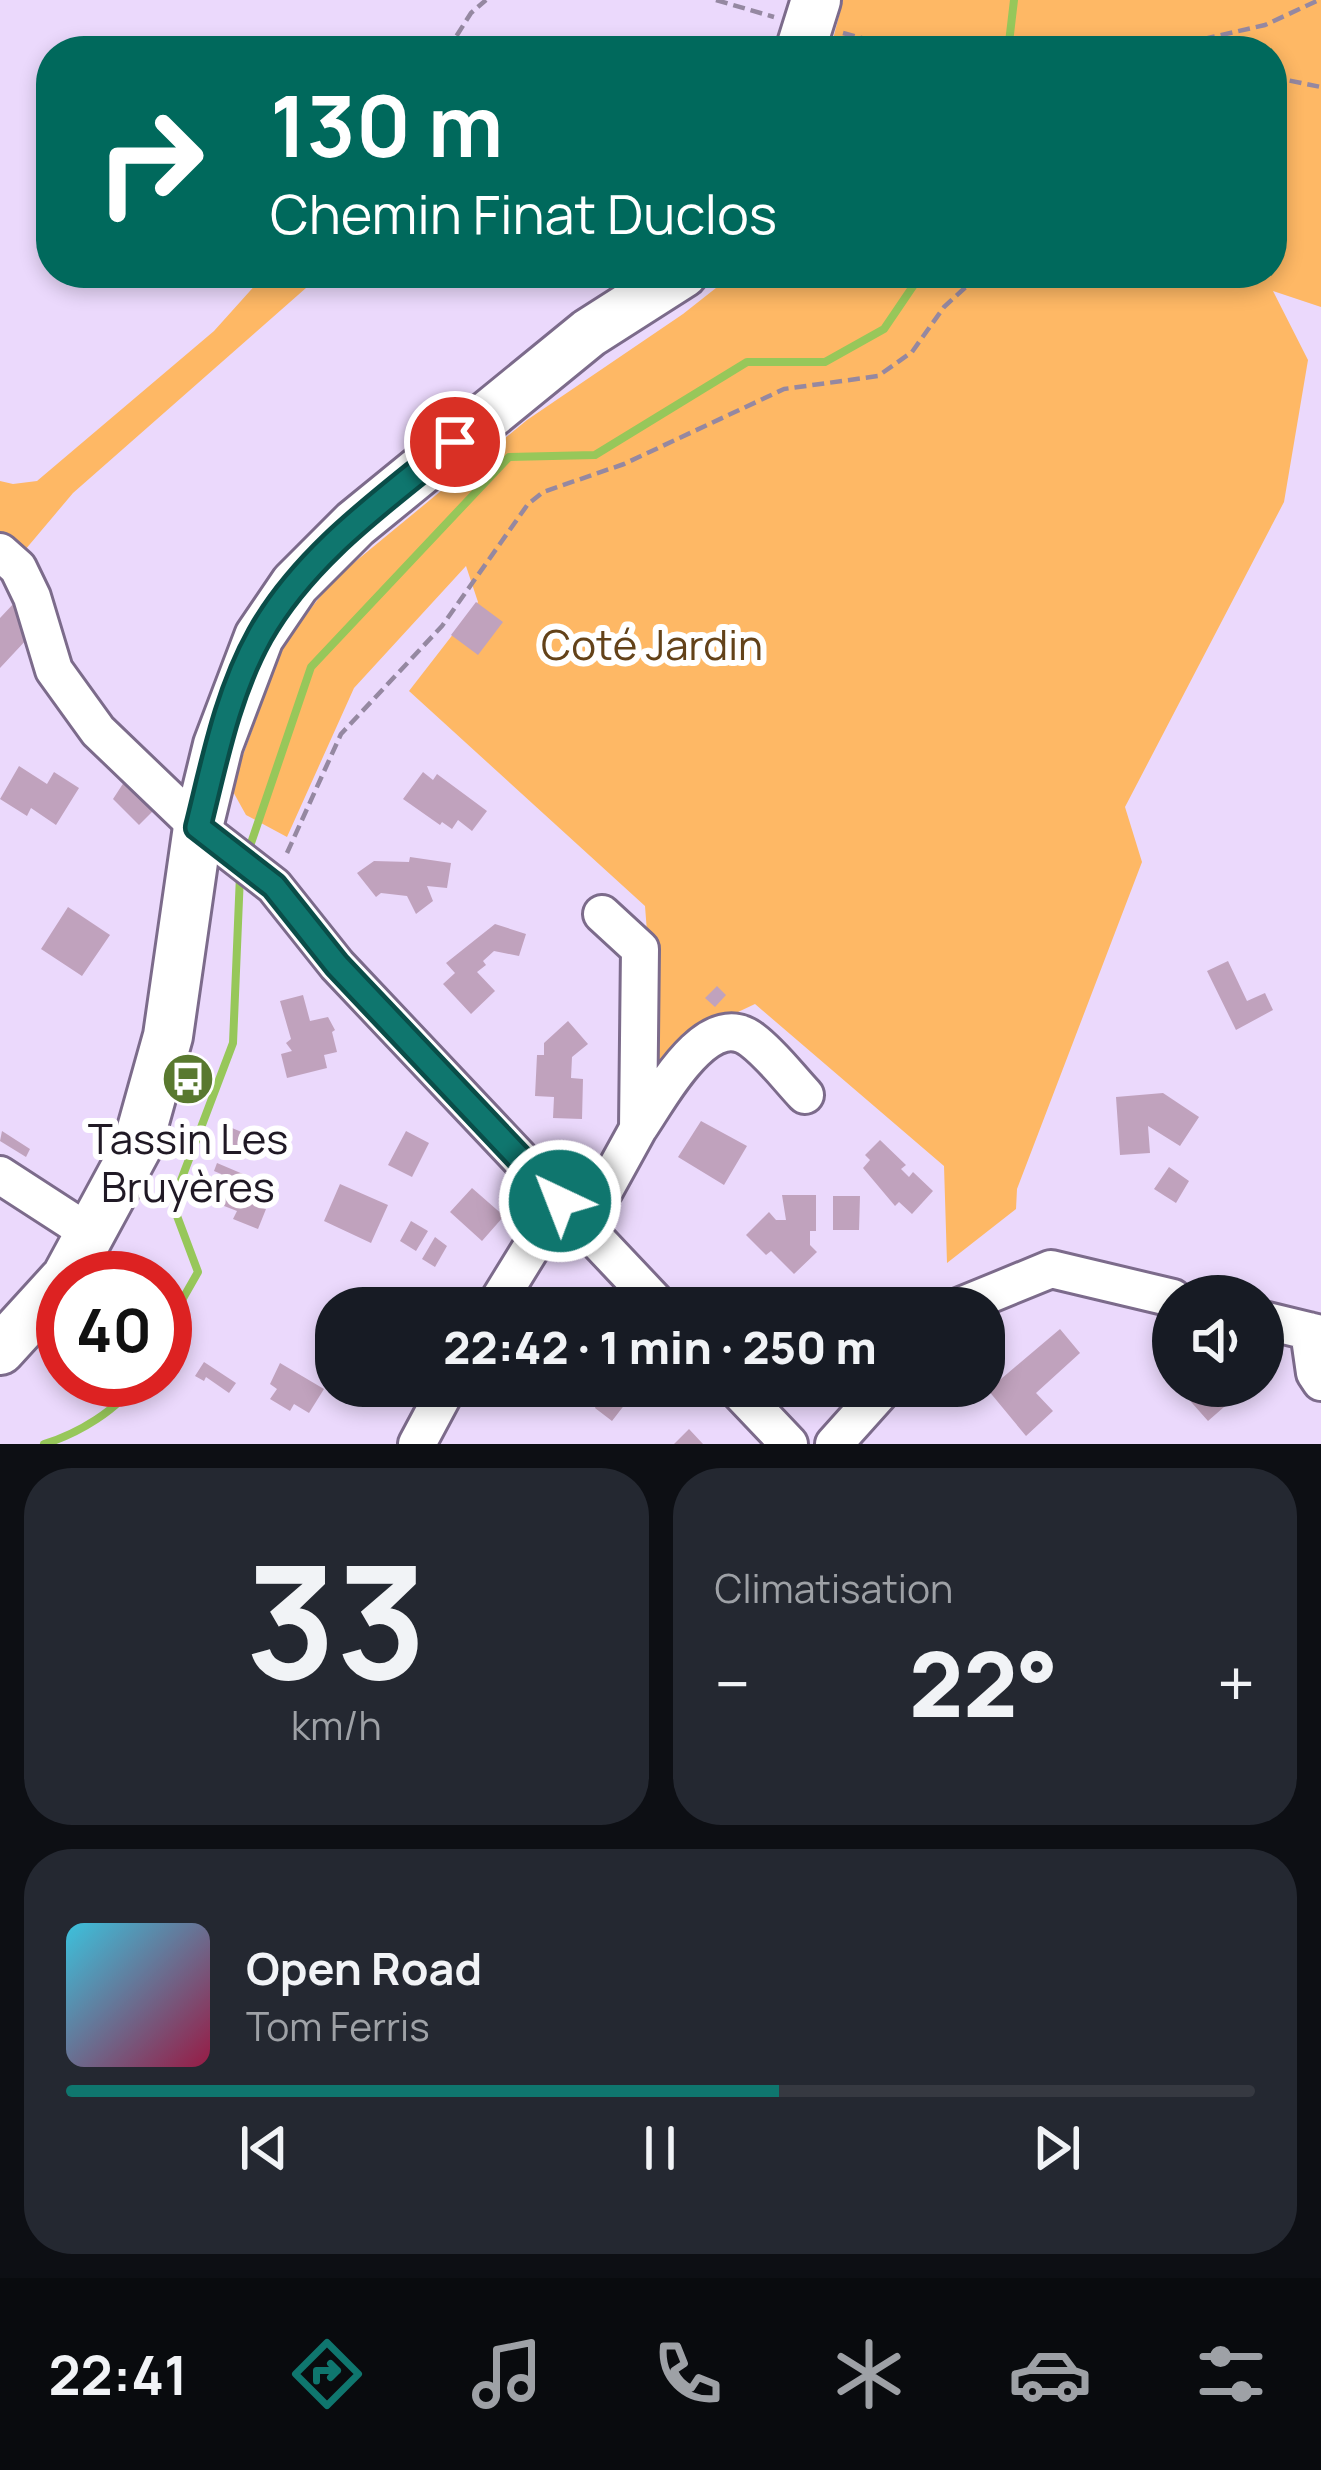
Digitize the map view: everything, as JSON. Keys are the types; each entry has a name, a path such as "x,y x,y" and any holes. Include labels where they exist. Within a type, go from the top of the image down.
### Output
{"main road":[{"path":"81,1251 136,1147 167,1036 241,860 236,692 259,637 295,584 355,524 589,333 660,288"},
{"path":"0,1350 36,1311"}],"street":[{"path":"0,552 18,568 32,597 54,670 98,731 241,860 641,1287"},
{"path":"602,914 640,949 638,1130"},
{"path":"511,1287 638,1130 698,1045 734,1032 750,1038 806,1095"},
{"path":"0,1175 91,1234"},
{"path":"1005,1288 1051,1269 1152,1293"},
{"path":"1284,1325 1315,1332 1315,1373 1321,1382"},
{"path":"417,1444 437,1407"},
{"path":"754,1407 789,1444"},
{"path":"834,1444 867,1407"}],"path":[{"path":"456,36 485,0"},
{"path":"716,0 858,36"},
{"path":"1217,36 1265,25 1319,0"},
{"path":"1287,80 1321,87"},
{"path":"241,860 341,734 442,626 528,504 543,492 624,464 784,388 878,376 912,352 944,307 965,288"}],"green space":[{"name":"Coté Jardin","path":"843,0 1321,0 1321,307 1273,291 1308,360 1284,502 1125,807 1142,862 1017,1189 1016,1209 947,1263 944,1166 755,1004 704,1028 659,1088 645,906 409,691 478,602 466,566 354,688 287,837 246,815 231,788 284,643 333,580 527,420 716,288 1287,288 1287,36 834,36"},
{"path":"253,288 306,288 73,493 25,550 0,535 0,481 37,481 214,331"}],"building":[{"path":"16,601 28,638 0,668 0,618"},
{"path":"476,602 503,622 478,655 451,635"},
{"path":"19,766 47,784 54,772 79,788 56,825 31,808 27,816 0,799"},
{"path":"423,772 433,780 437,774 487,811 472,831 458,820 452,829 440,825 403,799"},
{"path":"128,776 158,806 139,825 113,799"},
{"path":"410,857 451,863 447,888 427,886 433,901 416,914 407,896 381,893 376,897 357,873 374,861 409,862"},
{"path":"68,907 110,935 82,976 41,949"},
{"path":"495,924 526,934 519,956 494,951 483,961 486,965 477,972 495,991 471,1014 443,984 455,973 446,963"},
{"path":"1228,961 1247,1001 1265,993 1273,1010 1236,1030 1207,971"},
{"path":"717,986 726,995 715,1007 705,998"},
{"path":"303,995 310,1021 328,1017 337,1052 324,1055 327,1068 287,1078 281,1054 292,1051 286,1043 291,1039 280,1001"},
{"path":"568,1021 588,1044 572,1057 571,1078 583,1079 582,1119 553,1118 554,1097 535,1096 537,1055 544,1055 544,1043"},
{"path":"1163,1093 1199,1117 1180,1146 1148,1126 1150,1153 1120,1155 1116,1097"},
{"path":"701,1121 747,1146 724,1185 678,1157"},
{"path":"232,1128 256,1138 251,1152 226,1142"},
{"path":"2,1131 30,1149 26,1157 0,1141"},
{"path":"406,1131 429,1143 412,1177 388,1165"},
{"path":"880,1140 906,1165 901,1169 909,1177 913,1172 933,1191 912,1214 899,1202 895,1206 863,1168 870,1160 865,1155"},
{"path":"217,1163 250,1177 242,1199 266,1209 258,1229 233,1219 237,1211 219,1204 223,1193 215,1189 221,1174 214,1171"},
{"path":"1169,1167 1189,1181 1176,1203 1154,1189"},
{"path":"340,1184 388,1205 371,1243 324,1221"},
{"path":"472,1188 504,1216 482,1241 450,1212"},
{"path":"782,1195 816,1195 816,1231 810,1231 810,1245 817,1252 794,1274 746,1235 769,1212 776,1220 786,1220"},
{"path":"833,1196 860,1196 859,1230 833,1230"},
{"path":"411,1221 428,1231 416,1251 400,1241"},
{"path":"435,1237 447,1246 435,1267 422,1259"},
{"path":"1060,1329 1080,1353 1036,1393 1053,1411 1026,1436 1002,1407 1005,1376"},
{"path":"204,1362 236,1383 229,1393 206,1377 204,1381 195,1376"},
{"path":"280,1363 315,1384 315,1403 309,1413 294,1404 290,1411 270,1399 277,1389 270,1384"},
{"path":"595,1407 623,1407 612,1421"},
{"path":"1196,1407 1224,1407 1208,1421"},
{"path":"689,1429 703,1444 674,1444"}],"waterway":[{"path":"1010,36 1014,0"},
{"path":"249,849 311,667 509,457 595,455 747,362 825,362 884,329 912,288"},
{"path":"190,1251 177,1216 180,1183 233,1043 240,875"},
{"path":"192,1256 198,1272 192,1283"},
{"path":"44,1444 96,1420 112,1407"}],"place":[{"name":"Tassin Les Bruyères","path":"188,1079"}],"route":[{"path":"455,442 355,524 295,584 277,610 259,637 236,692 198,827 274,886 337,965 560,1201"}]}
